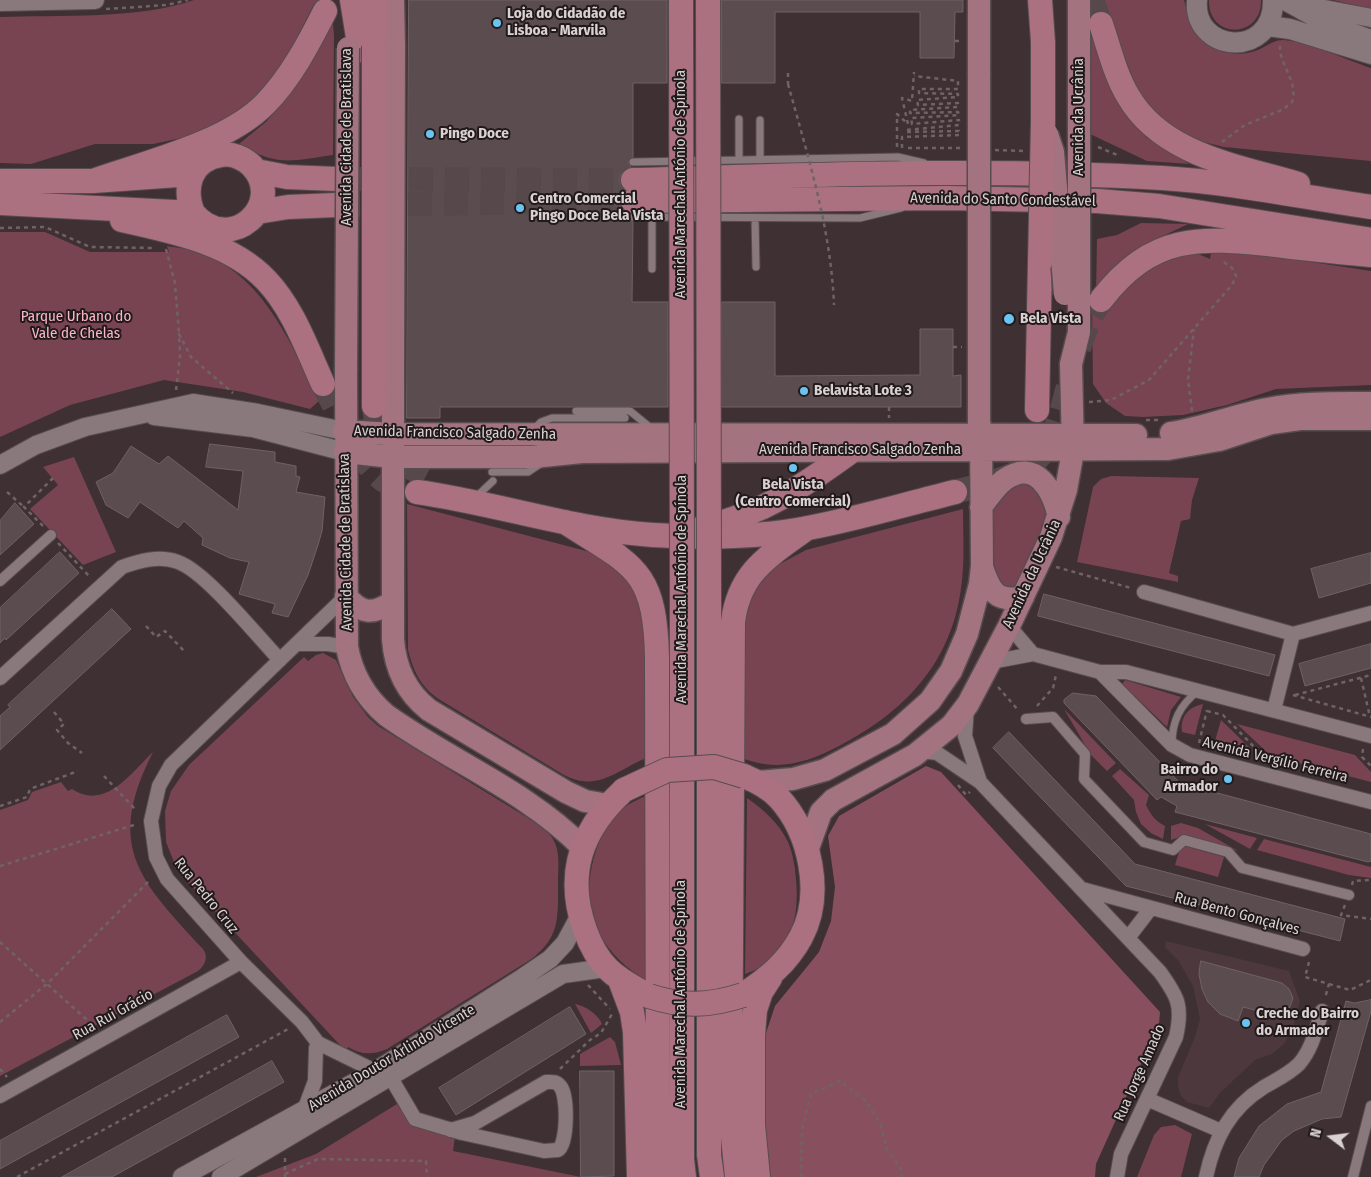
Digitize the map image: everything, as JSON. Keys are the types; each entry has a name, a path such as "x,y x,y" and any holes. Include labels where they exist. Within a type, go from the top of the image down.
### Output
{"highway":[{"path":"352,0 369,47"},
{"path":"374,0 369,47 361,303 384,382 374,406"},
{"name":"Avenida Marechal António de Spínola","path":"681,0 682,1159 684,1177"},
{"name":"Avenida Marechal António de Spínola","path":"708,0 709,1145 712,1177"},
{"path":"1037,410 1043,121 1040,0"},
{"path":"93,181 197,144 248,119 266,104 279,86 313,35 325,11"},
{"path":"1101,24 1118,76 1129,97 1140,113 1168,137 1204,156 1371,207"},
{"path":"223,155 236,156 247,162 256,171 262,191 257,212 250,221 230,230 209,227 193,213 187,193 192,174 200,164 211,157 223,155"},
{"path":"256,171 287,177 337,179"},
{"name":"Avenida do Santo Condestável","path":"633,190 959,171 1164,178 1371,207"},
{"path":"0,181 93,181 192,174"},
{"name":"Avenida do Santo Condestável","path":"633,190 946,198 1159,206 1371,240"},
{"path":"0,204 45,204 193,213"},
{"path":"45,204 157,228 193,238 244,262 265,279 292,317 323,384"},
{"path":"257,212 288,207 336,205"},
{"path":"1082,296 1118,280 1136,265 1163,249 1187,241 1232,240 1371,255"},
{"path":"651,535 704,527 759,510 793,493 853,450"},
{"path":"422,484 463,500 565,522 651,535 729,537 807,528 955,492"},
{"path":"565,522 629,564 641,578 654,613 657,657 658,1109 660,1177"},
{"path":"737,1177 730,1107 732,622 740,593 755,569 764,559 807,528"},
{"path":"613,974 649,996 681,1005 703,1005 743,995 772,976 783,965 802,935 811,902 812,871 807,851 790,812 777,796 751,779 714,767 667,770 616,797 593,825 582,847 576,874 577,902 580,914 591,946 613,974 632,1012 635,1032 639,1177"},
{"path":"758,1177 753,1124 753,1035 755,1010 762,992 772,976"}],"main road":[{"name":"Avenida Cidade de Bratislava","path":"347,0 369,47 384,382 393,434 392,602 394,652 397,666 407,688 421,704 566,792 585,801 616,797"},
{"name":"Avenida Cidade de Bratislava","path":"393,0 369,47 346,371 347,647 358,681 370,700 386,716 531,805 566,831 582,847"},
{"path":"751,779 793,779 825,770 893,734 918,713 941,686 960,652 972,617 982,566 981,442 979,421 979,0"},
{"name":"Avenida da Ucrânia","path":"807,851 818,817 833,800 920,751 952,725 968,704 1009,626 1059,518 1073,442 1071,364 1079,332 1082,296 1079,0"},
{"path":"1197,0 1200,20 1208,32 1219,40 1232,43 1246,42 1258,36 1268,26 1273,14 1282,1 1332,26 1371,40"},
{"path":"1268,26 1290,29 1371,54"},
{"path":"1043,121 1053,152 1082,296"},
{"name":"Avenida Francisco Salgado Zenha","path":"1073,442 1166,434 1196,429 1267,409 1299,404 1371,403"},
{"name":"Avenida Francisco Salgado Zenha","path":"345,442 393,434 658,434 981,442 1073,442 1168,449 1219,440 1271,423 1300,420 1371,419"},
{"name":"Avenida Francisco Salgado Zenha","path":"345,442 393,457 546,456 582,452 853,450 981,442"},
{"path":"981,507 1003,481 1013,476 1024,474 1038,478 1048,486 1059,518"},
{"path":"982,566 988,584 995,594 1010,599 1023,597"},
{"path":"346,596 354,606 367,612 381,610 392,602"}],"street":[{"path":"0,2 95,0"},
{"path":"1282,1 1371,18"},
{"path":"0,465 36,445 85,427 193,403 234,410 345,442"},
{"path":"136,415 253,428 345,442"},
{"path":"0,581 51,535"},
{"path":"0,678 122,567 145,558 177,561 196,572 280,660"},
{"path":"1144,592 1292,634 1371,613"},
{"name":"Rua Pedro Cruz","path":"346,596 171,765 159,786 152,809 151,833 161,868 175,889 240,962 302,1022 318,1043 383,1074"},
{"path":"1009,626 1033,654"},
{"path":"1274,710 1292,634"},
{"path":"297,644 328,644 347,647"},
{"path":"988,667 1033,654 1100,672 1126,672 1369,736"},
{"name":"Avenida Vergílio Ferreira","path":"1100,672 1172,745 1190,755 1371,802"},
{"path":"968,704 966,736 980,782"},
{"path":"1026,719 1053,717 1085,754 1084,779 1144,842 1173,850 1184,840 1228,852 1242,868 1349,895"},
{"path":"920,751 937,753 980,782 1128,938"},
{"name":"Rua Bento Gonçalves","path":"1081,888 1304,949"},
{"name":"Rua Bento Gonçalves","path":"1128,938 1151,908"},
{"name":"Avenida Doutor Arlindo Vicente","path":"221,1177 383,1074 550,960 565,943 580,914"},
{"name":"Rua Jorge Amado","path":"1117,1177 1121,1154 1176,1037 1181,1016 1175,992 1160,972 1128,938"},
{"name":"Rua Rui Grácio","path":"0,1096 14,1086 101,1042 240,962"},
{"name":"Avenida Doutor Arlindo Vicente","path":"182,1177 303,1113 383,1074 563,974 613,974"},
{"path":"1206,1177 1221,1131 1243,1104 1298,1064 1308,1051 1322,1011"},
{"path":"303,1113 315,1081 316,1048 318,1043"},
{"path":"383,1074 415,1119 451,1130 508,1144 551,1152 561,1148 565,1134 565,1096 559,1085 554,1082 538,1084 475,1123 451,1130"},
{"path":"1147,1099 1221,1131"},
{"path":"1353,1177 1371,1106"},
{"path":"497,1110 490,1119 492,1131 498,1138 508,1144"}],"lane":[{"path":"739,119 739,160"},
{"path":"760,120 760,160"},
{"path":"652,269 652,217 633,190 739,160 898,157 959,171"},
{"path":"652,217 860,218 946,198"},
{"path":"755,218 756,267"},
{"path":"576,411 630,411 658,434"},
{"path":"529,434 541,422 552,418 625,418"},
{"path":"492,472 528,472 541,463 546,456"},
{"path":"463,500 493,481"},
{"path":"1172,745 1175,720 1180,708 1198,691"}],"path":[{"path":"788,73 788,84 817,187 827,239 834,305"},
{"path":"908,124 902,98 912,101 914,74 958,81 958,89 919,88 919,92 958,94 958,97 917,100 918,105 958,103 958,107 910,110 910,113 958,112 959,115 910,118 912,124"},
{"path":"898,148 897,114 908,124 959,120 959,125 906,130 906,132 959,131 959,136 902,137 902,148"},
{"path":"0,228 45,227 90,248 166,248 175,283 180,334 180,356 174,407"},
{"path":"1072,403 1111,400 1149,380 1232,285 1236,276 1232,268 1218,259"},
{"path":"1194,329 1188,379 1196,429"},
{"path":"180,334 191,357 237,396 234,410"},
{"path":"953,347 964,347"},
{"path":"24,507 53,478"},
{"path":"7,492 16,498 100,588"},
{"path":"1039,562 1144,592"},
{"path":"146,626 156,637 165,631 186,653"},
{"path":"988,667 1026,719 1053,688 1059,661"},
{"path":"1371,675 1293,695 1371,717"},
{"path":"1361,678 1371,717"},
{"path":"1207,711 1224,715 1263,756 1259,773"},
{"path":"54,712 64,724 57,730 68,743 82,753"},
{"path":"1200,736 1204,719"},
{"path":"1369,736 1362,757 1371,766"},
{"path":"0,806 27,797 30,789 78,772"},
{"path":"104,776 135,809"},
{"path":"954,780 966,795 980,782"},
{"path":"0,866 134,826"},
{"path":"1371,880 1353,881 1341,915 1371,919"},
{"path":"0,1022 46,984 149,881"},
{"path":"0,942 86,1019 101,1042"},
{"name":"Rua Bento Gonçalves","path":"1304,949 1312,951 1305,977 1329,984"},
{"path":"1322,1011 1329,984 1350,990 1371,980"},
{"path":"17,1177 302,1022"},
{"path":"554,1082 561,1066 601,1033"},
{"path":"801,1177 802,1129 811,1094 840,1081 866,1101 881,1126 887,1149 903,1172 901,1177"},
{"path":"285,1174 318,1159 426,1160 427,1177"}],"shaded area":[{"path":"926,766 941,772 1160,1012 1159,1024 1096,1164 1095,1177 769,1177 764,1134 765,1036 775,1006 819,952 831,921 835,887 828,836 839,816"},
{"name":"Creche do Bairro do Armador","path":"1166,941 1289,971 1300,1001 1293,1027 1284,1044 1272,1054 1255,1060 1220,1093 1209,1108 1187,1102 1181,1096 1178,1087 1178,1077 1195,1037 1200,1019 1193,986 1178,960 1165,947"}],"green space":[{"path":"194,0 331,0 334,36 333,155 295,160 275,159 239,144 267,121 290,92 325,11 314,4 281,69 249,109 205,133 153,144 95,144 31,164 0,163 0,17 125,13 173,6"},
{"path":"1087,0 1184,0 1192,26 1197,34 1219,50 1237,54 1246,53 1259,50 1279,40 1293,41 1315,47 1371,68 1371,161 1224,147 1188,138 1160,118 1137,90 1111,21 1108,80 1123,109 1146,137 1189,164 1147,161 1090,134"},
{"path":"1209,0 1261,0 1259,13 1253,22 1245,28 1235,30 1225,28 1217,22 1211,13"},
{"path":"1333,0 1371,0 1371,9"},
{"path":"1141,223 1188,224 1163,236 1119,263 1096,294 1097,239 1117,235"},
{"name":"Parque Urbano do Vale de Chelas","path":"0,232 45,232 90,252 169,252 167,246 197,251 221,262 241,277 258,294 272,313 320,400 310,409 243,392 164,380 70,405 0,437"},
{"path":"1212,247 1371,271 1371,385 1276,389 1227,405 1183,415 1125,416 1106,403 1093,384 1092,307 1114,298 1147,269 1191,251 1210,259"},
{"path":"74,457 116,552 83,565 30,509 58,485 43,467"},
{"path":"1111,476 1199,478 1192,500 1190,519 1181,521 1169,573 1178,576 1178,582 1077,562 1093,487 1101,479"},
{"path":"1006,484 1036,484 1051,514 1021,580 1011,592 994,579 994,503"},
{"path":"407,504 594,553 605,559 632,584 645,611 649,757 608,777 588,781 576,780 564,775 437,698 426,688 415,671 408,650"},
{"path":"963,509 963,568 956,615 947,640 921,683 884,718 839,746 815,757 792,764 780,765 755,762 742,758 743,631 748,604 757,584 772,568 806,550"},
{"path":"323,653 336,660 353,697 368,717 378,726 541,826 553,839 558,853 557,917 552,935 540,952 387,1049 372,1053 358,1052 348,1047 346,1051 339,1044 186,880 174,862 166,842 165,811 171,791 189,765 304,657 308,661 316,655"},
{"path":"1125,680 1181,697 1171,710 1167,727 1122,684"},
{"path":"1203,704 1195,735 1182,732 1182,722 1189,710"},
{"path":"1064,709 1116,763 1107,771 1091,755"},
{"path":"1221,720 1253,751 1215,741"},
{"path":"1237,724 1355,755 1371,772 1371,782 1271,756"},
{"path":"153,752 139,785 132,813 131,837 136,860 146,881 161,902 205,952 204,964 198,971 0,1076 0,810 28,800 32,792 61,782 68,791 72,789 84,795 106,792 117,787"},
{"path":"1120,769 1149,795 1146,805 1154,817 1165,826 1163,839 1151,833 1141,824 1134,800 1112,776"},
{"path":"648,795 647,981 619,959 607,946 597,930 589,901 589,884 596,850 611,821 621,810 634,801"},
{"path":"747,798 770,817 788,842 794,865 797,895 793,924 789,937 782,949 772,959 745,974"},
{"path":"1181,823 1198,828 1238,851 1185,835 1171,840 1171,826"},
{"path":"1205,824 1257,838 1250,849"},
{"path":"1264,839 1371,867 1371,878 1349,875 1257,850"},
{"path":"1181,845 1224,857 1218,877 1175,865"},
{"path":"575,1004 591,1011 602,1024 591,1033"},
{"path":"610,1037 615,1042 621,1065 580,1066 580,1054"},
{"path":"397,1104 411,1123 455,1136 453,1151 581,1177 256,1177 316,1154"},
{"path":"1175,1125 1192,1134 1181,1177 1137,1177 1154,1135 1161,1127"}],"building":[{"name":"Centro Comercial Pingo Doce Bela Vista","path":"409,0 667,0 667,83 633,83 633,157 628,162 631,167 621,174 619,181 625,190 619,201 621,208 629,214 628,219 633,222 632,302 668,302 668,407 440,407 440,418 407,418"},
{"path":"722,0 963,0 963,12 955,12 954,58 920,58 920,12 775,12 775,83 722,83"},
{"path":"722,302 775,302 775,376 920,375 920,329 953,329 953,376 961,375 961,407 722,407"},
{"path":"210,444 275,452 275,462 296,466 296,476 300,477 296,492 325,497 322,531 318,545 308,575 288,617 272,613 275,604 239,594 249,562 230,558 202,545 203,538 184,521 178,528 140,502 128,518 106,505 96,482 113,473 131,446 159,464 168,456 238,510 243,471 206,467"},
{"path":"15,503 34,524 0,555 0,521"},
{"path":"60,552 79,573 6,640 5,638 0,643 0,608"},
{"path":"1371,553 1371,583 1319,598 1311,569"},
{"path":"1044,594 1275,655 1269,676 1038,616"},
{"path":"112,609 131,629 0,750 0,716 10,707 8,705"},
{"path":"1371,644 1371,668 1305,686 1299,664"},
{"path":"1073,693 1096,696 1180,783 1371,834 1371,861 1368,862 1175,812 1177,806 1161,797 1157,800 1064,703 1064,700"},
{"path":"1009,732 1135,864 1345,919 1340,941 1126,886 993,748"},
{"name":"Creche do Bairro do Armador","path":"1201,961 1282,983 1289,989 1293,998 1286,1018 1243,1007 1238,1021 1220,1014 1208,1002 1202,989 1199,974"},
{"path":"1371,1000 1371,1011 1341,1117 1322,1119 1294,1131 1282,1140 1264,1165 1259,1177 1234,1177 1239,1158 1259,1126 1287,1104 1321,1092 1346,1001 1354,1003"},
{"path":"570,1007 586,1034 456,1115 439,1088"},
{"path":"227,1015 239,1037 0,1169 0,1141"},
{"path":"272,1061 284,1082 112,1177 62,1177"},
{"path":"580,1071 614,1071 614,1176 581,1177"}],"tunnel":[{"path":"1092,0 1101,24"},
{"path":"337,179 633,180"},
{"path":"336,205 633,201"},
{"path":"1079,348 1090,318 1101,300"},
{"path":"955,492 993,482 1019,472 1039,457 1055,431 1070,380"},
{"path":"323,384 349,435 374,471 390,484 412,491"},
{"path":"374,406 378,433 387,450 402,463 426,476"}],"place":[{"name":"Loja do Cidadão de Lisboa - Marvila","path":"497,23"},
{"name":"Pingo Doce","path":"430,134"},
{"name":"Centro Comercial Pingo Doce Bela Vista","path":"520,208"},
{"name":"Bela Vista","path":"1009,319"},
{"name":"Belavista Lote 3","path":"804,391"},
{"name":"Bela Vista (Centro Comercial)","path":"793,468"},
{"name":"Bairro do Armador","path":"1228,779"},
{"name":"Creche do Bairro do Armador","path":"1246,1023"}]}
